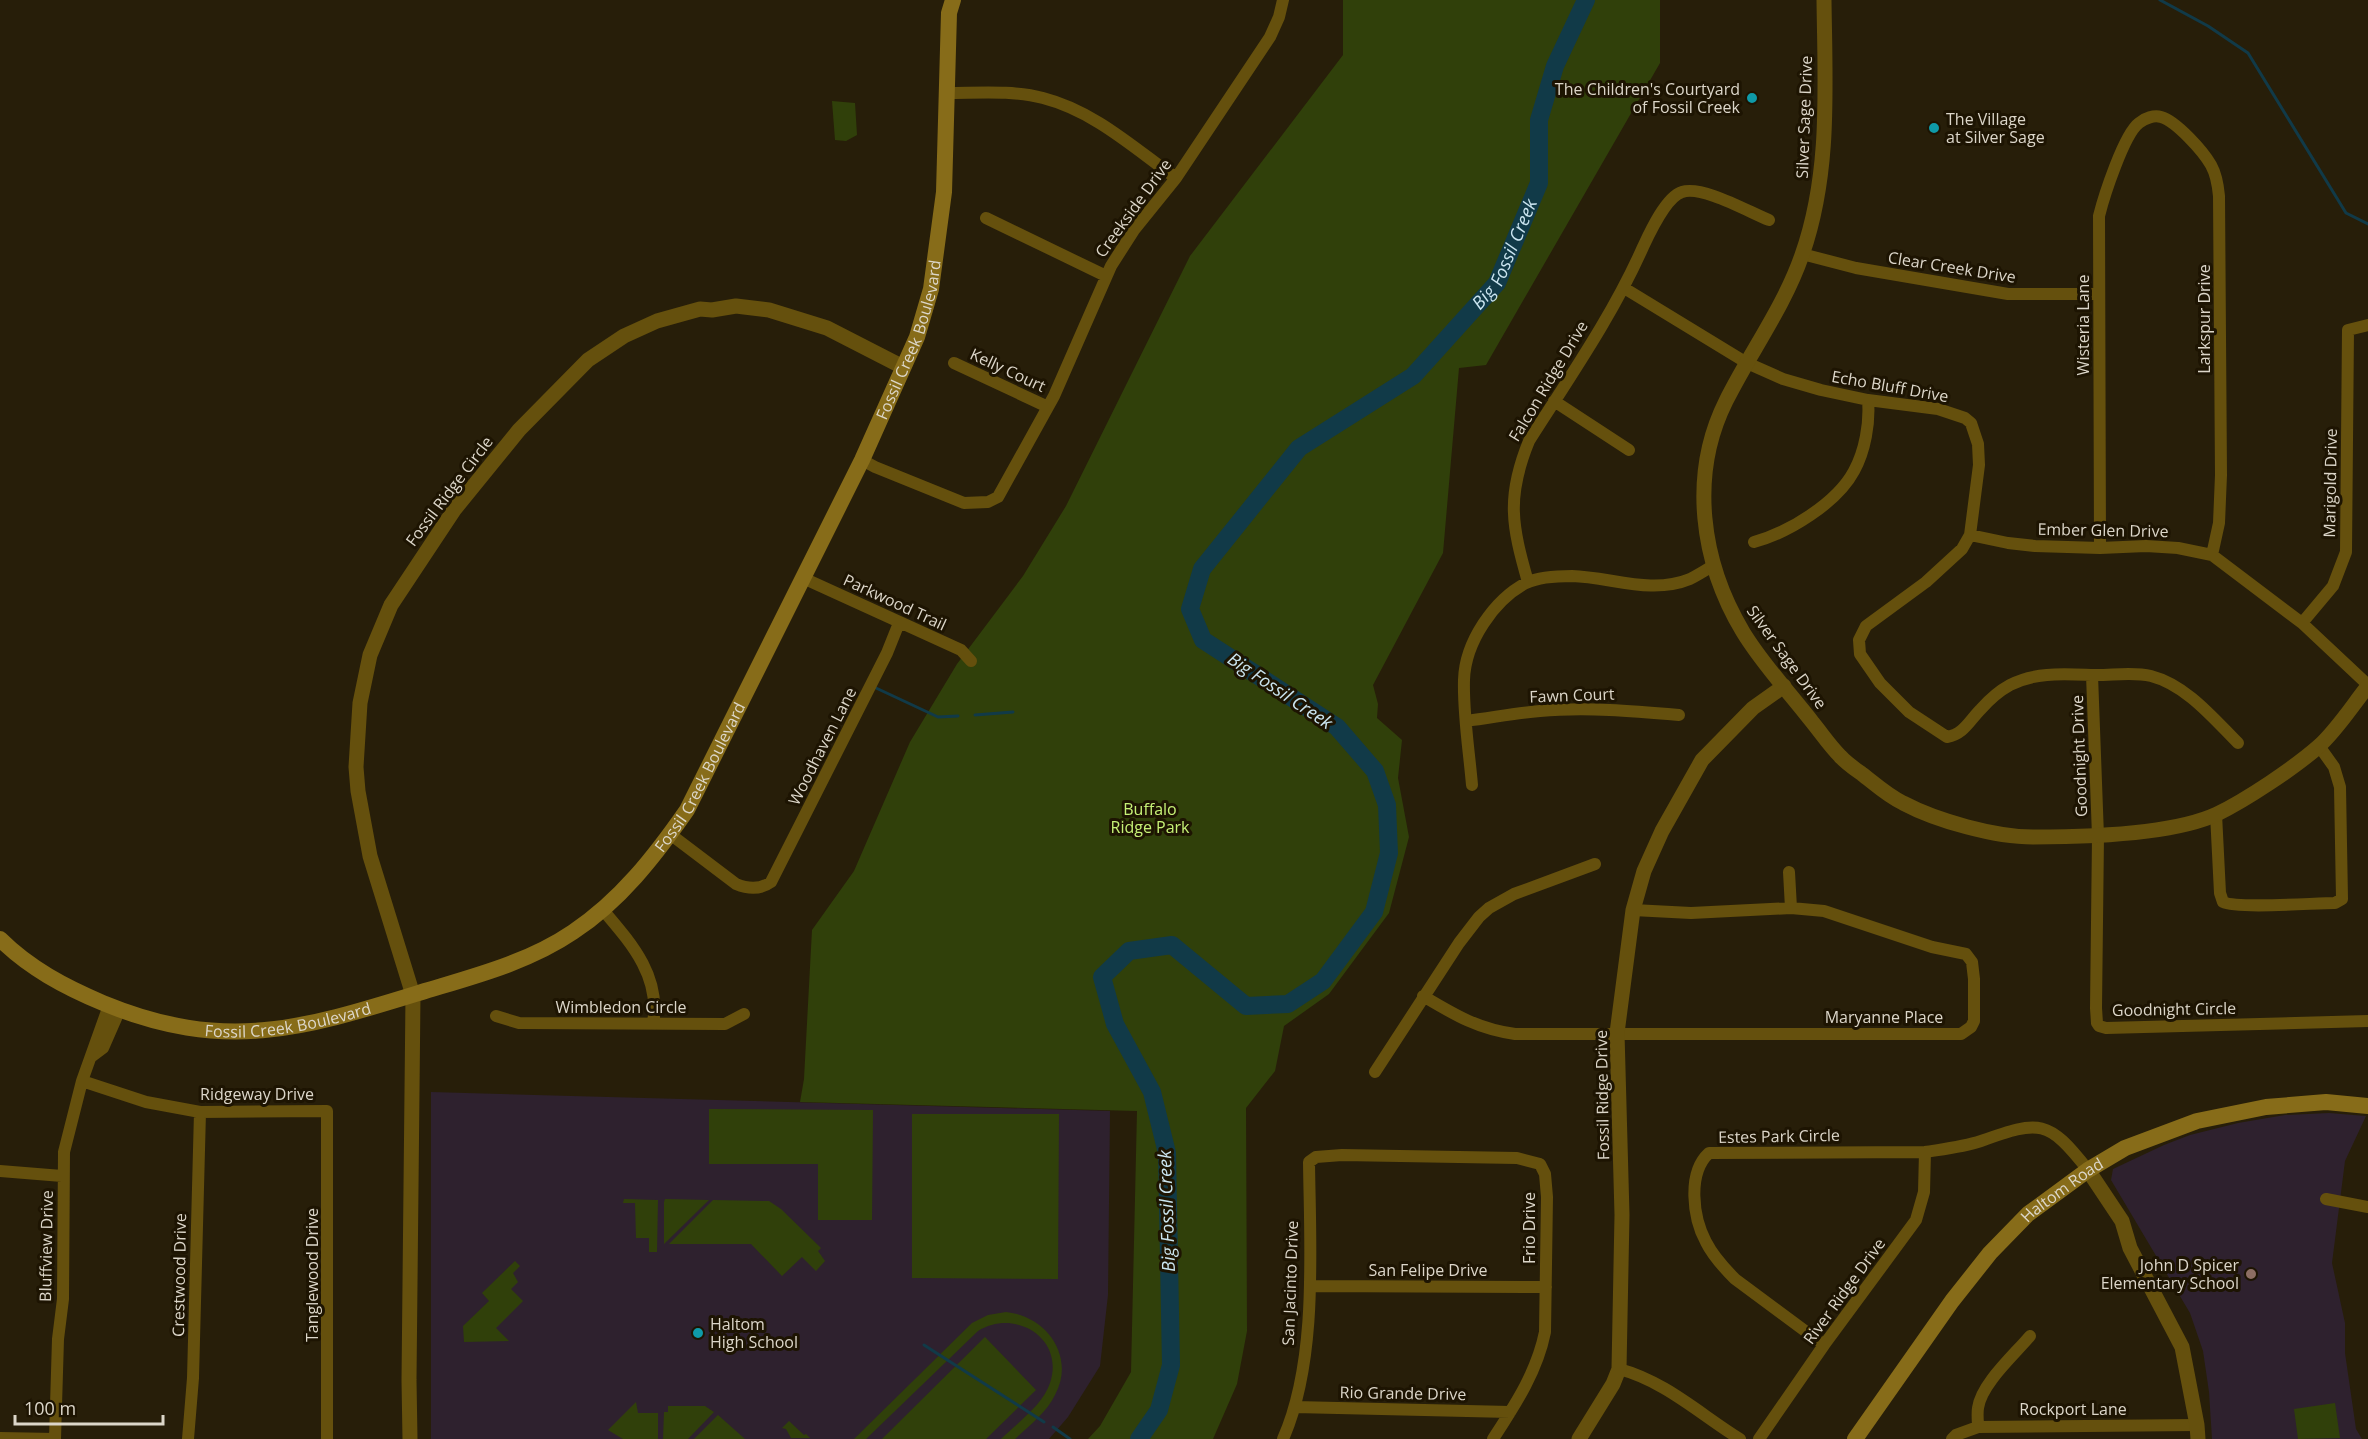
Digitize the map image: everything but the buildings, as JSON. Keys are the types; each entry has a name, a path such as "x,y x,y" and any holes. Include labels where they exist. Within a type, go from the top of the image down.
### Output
{"main road":[{"name":"Fossil Creek Boulevard","path":"0,939 46,975 67,988 115,1009 205,1031 265,1031 314,1024 478,975 543,949 572,933 603,910 637,876 687,810 862,460 917,337 931,289 944,192 949,4"},
{"name":"Haltom Road","path":"1855,1439 1952,1301 1990,1252 2028,1214 2088,1170 2124,1148 2197,1121 2266,1107 2326,1102 2368,1106"}],"street":[{"name":"Creekside Drive","path":"862,460 875,468 972,504 988,502 998,497 1048,407 1106,276 1134,230 1176,178 1270,37 1280,17 1283,0"},
{"name":"Silver Sage Drive","path":"1824,0 1825,119 1821,177 1802,254 1768,330 1747,363 1720,415 1711,438 1704,483 1704,526 1714,565 1730,608 1745,636 1784,686 1842,759 1903,804 1966,827 1998,834 2029,837 2098,836 2164,828 2216,814 2276,778 2319,746 2368,686"},
{"path":"947,93 1023,94 1042,97 1075,108 1098,121 1176,178"},
{"name":"Wisteria Lane","path":"2100,548 2099,229 2104,197 2131,134 2138,123 2150,117"},
{"name":"Larkspur Drive","path":"2150,117 2160,117 2168,121 2198,148 2211,165 2217,181 2221,475 2219,523 2212,555"},
{"name":"Falcon Ridge Drive","path":"1528,582 1516,540 1513,515 1514,486 1521,461 1529,441 1624,288 1651,230 1669,203 1680,192 1704,193 1768,220"},
{"path":"986,218 1106,276"},
{"name":"Clear Creek Drive","path":"1802,254 1856,268 2008,294 2099,294"},
{"name":"Echo Bluff Drive","path":"1624,288 1747,363 1798,385 1868,400 1938,409 1965,418 1971,423 1978,444 1979,465 1970,536"},
{"name":"Fossil Ridge Circle","path":"410,1439 413,995 370,856 356,767 360,702 370,655 391,605 454,510 519,430 588,360 624,336 657,321 700,309 712,310 736,306 769,310 827,328 903,368"},
{"name":"Marigold Drive","path":"2302,623 2333,586 2346,552 2348,330 2368,325"},
{"name":"Kelly Court","path":"954,363 1048,407"},
{"path":"1754,542 1776,535 1815,512 1844,486 1853,474 1860,458 1867,428 1868,400"},
{"path":"1554,402 1629,450"},
{"path":"1970,536 1962,549 1926,582 1861,632 1860,654 1880,683 1909,712 1947,737 1957,735 1995,696 2008,686 2022,680 2067,673 2141,675 2166,682 2186,694 2211,715 2238,743"},
{"name":"Ember Glen Drive","path":"1970,536 2017,544 2100,548 2146,546 2178,548 2212,555 2302,623 2368,686"},
{"path":"1472,785 1464,678 1472,645 1491,614 1509,595 1528,582 1571,576 1654,586 1690,579 1714,565"},
{"name":"Parkwood Trail","path":"803,578 961,650 971,661"},
{"name":"Woodhaven Lane","path":"670,834 736,884 757,888 771,882 887,653 899,623"},
{"name":"Goodnight Drive","path":"2092,675 2098,836"},
{"name":"Fossil Ridge Drive","path":"1579,1439 1613,1384 1619,1369 1622,1215 1617,1033 1633,910 1644,871 1662,831 1702,760 1753,708 1784,686"},
{"name":"Fawn Court","path":"1466,721 1540,711 1580,709 1613,709 1679,715"},
{"path":"2216,814 2220,893 2223,902 2255,905 2335,903 2342,899 2339,775 2319,746"},
{"name":"Goodnight Circle","path":"2098,836 2096,1008 2099,1026 2106,1028 2368,1021"},
{"path":"1375,1072 1459,943 1489,908 1514,894 1595,864"},
{"path":"1789,872 1791,908"},
{"name":"Maryanne Place","path":"1423,996 1467,1022 1496,1032 1558,1035 1617,1033 1623,1035 1961,1034 1971,1027 1974,1021 1972,962 1966,954 1932,947 1824,911 1791,908 1691,913 1633,910"},
{"path":"603,910 631,943 644,964 654,989 653,1023"},
{"name":"Bluffview Drive","path":"55,1439 58,1339 63,1299 65,1199 62,1176 64,1152 82,1081 107,1011 115,1009"},
{"name":"Wimbledon Circle","path":"496,1016 519,1023 725,1024 744,1014"},
{"name":"Ridgeway Drive","path":"82,1081 146,1102 200,1112 327,1111"},
{"name":"Tanglewood Drive","path":"327,1111 327,1439"},
{"name":"Crestwood Drive","path":"188,1439 193,1378 200,1112"},
{"name":"Estes Park Circle","path":"1824,1345 1735,1279 1713,1255 1705,1241 1696,1212 1695,1187 1703,1159 1709,1153 1718,1151 1925,1152 1957,1147 2022,1127 2037,1127 2050,1132 2068,1145 2088,1170"},
{"name":"River Ridge Drive","path":"1759,1439 1824,1345 1916,1220 1924,1192 1925,1152"},
{"name":"Frio Drive","path":"1309,1162 1316,1157 1342,1155 1517,1158 1540,1164 1545,1174 1547,1197 1545,1332 1542,1348 1526,1387 1493,1439"},
{"name":"San Jacinto Drive","path":"1283,1439 1295,1407 1307,1338 1310,1286 1309,1162"},
{"path":"2088,1170 2122,1221 2130,1248 2182,1347 2198,1432"},
{"path":"0,1171 62,1176"},
{"path":"2326,1199 2368,1207"},
{"name":"San Felipe Drive","path":"1310,1286 1546,1287"},
{"path":"1978,1427 1978,1407 1984,1393 2030,1336"},
{"path":"1619,1369 1638,1374 1659,1385 1740,1439"},
{"name":"Rio Grande Drive","path":"1295,1407 1510,1412"},
{"name":"Rockport Lane","path":"1952,1439 1956,1435 1978,1427 2198,1432"},
{"path":"0,1438 55,1439"}],"shaded area":[{"path":"431,1092 1110,1111 1108,1295 1100,1366 1068,1417 1049,1439 431,1439"},
{"name":"John D Spicer Elementary School","path":"2329,1113 2366,1116 2345,1161 2332,1263 2345,1323 2345,1353 2356,1429 2362,1439 2212,1439 2203,1351 2190,1313 2111,1180 2113,1169 2190,1135 2238,1123 2285,1115"}],"green space":[{"name":"Buffalo Ridge Park","path":"1343,0 1660,0 1660,63 1486,365 1459,368 1443,553 1373,685 1378,704 1377,718 1402,740 1398,778 1409,837 1389,913 1329,994 1284,1026 1275,1071 1246,1108 1247,1331 1237,1384 1213,1439 1088,1439 1100,1426 1131,1372 1137,1111 800,1102 804,1079 812,930 854,871 910,742 957,664 1023,576 1066,506 1190,256 1343,55"},
{"path":"832,101 855,103 857,135 846,141 835,140"},
{"path":"709,1109 873,1110 872,1220 818,1220 818,1164 709,1164"},
{"path":"912,1114 1059,1114 1058,1279 912,1278"},
{"path":"624,1199 658,1200 657,1252 649,1252 649,1238 636,1238 635,1203 623,1203"},
{"path":"665,1199 709,1200 664,1244 664,1202"},
{"path":"713,1200 769,1201 781,1209 821,1248 818,1251 825,1261 816,1271 802,1257 782,1276 751,1244 669,1244"},
{"path":"515,1261 520,1266 513,1273 518,1282 511,1289 523,1301 496,1328 509,1341 464,1342 463,1326 489,1301 482,1293"},
{"path":"1006,1312 1033,1321 1045,1330 1053,1340 1062,1366 1061,1380 1052,1401 1015,1439 1001,1439 1042,1399 1050,1383 1053,1367 1044,1341 1021,1325 1007,1323 992,1325 978,1331 866,1439 854,1439 972,1323 988,1315"},
{"path":"985,1337 1036,1390 986,1439 882,1439"},
{"path":"636,1402 638,1413 658,1413 658,1439 623,1439 608,1430"},
{"path":"2335,1403 2340,1438 2298,1439 2294,1409"},
{"path":"668,1406 705,1406 714,1412 688,1439 663,1439 664,1412 668,1412"},
{"path":"718,1415 745,1439 694,1439"},
{"path":"789,1421 810,1438 791,1438 786,1429 782,1428"}],"waterway":[{"name":"Big Fossil Creek","path":"1139,1439 1159,1410 1171,1365 1167,1153 1152,1092 1115,1024 1102,977 1129,951 1172,945 1246,1006 1288,1004 1323,981 1374,912 1389,853 1387,805 1375,771 1337,727 1203,640 1190,609 1202,569 1299,448 1413,376 1497,283 1539,183 1539,120 1555,66 1586,0"},
{"path":"2160,0 2208,26 2248,53 2346,213 2368,224"},
{"path":"876,688 938,717 958,716"},
{"path":"975,715 1013,712"},
{"path":"924,1345 1044,1422"},
{"path":"1053,1427 1070,1439"}],"place":[{"name":"The Children's Courtyard of Fossil Creek","path":"1752,98"},
{"name":"The Village at Silver Sage","path":"1934,128"},
{"name":"John D Spicer Elementary School","path":"2251,1274"},
{"name":"Haltom High School","path":"698,1333"}]}
